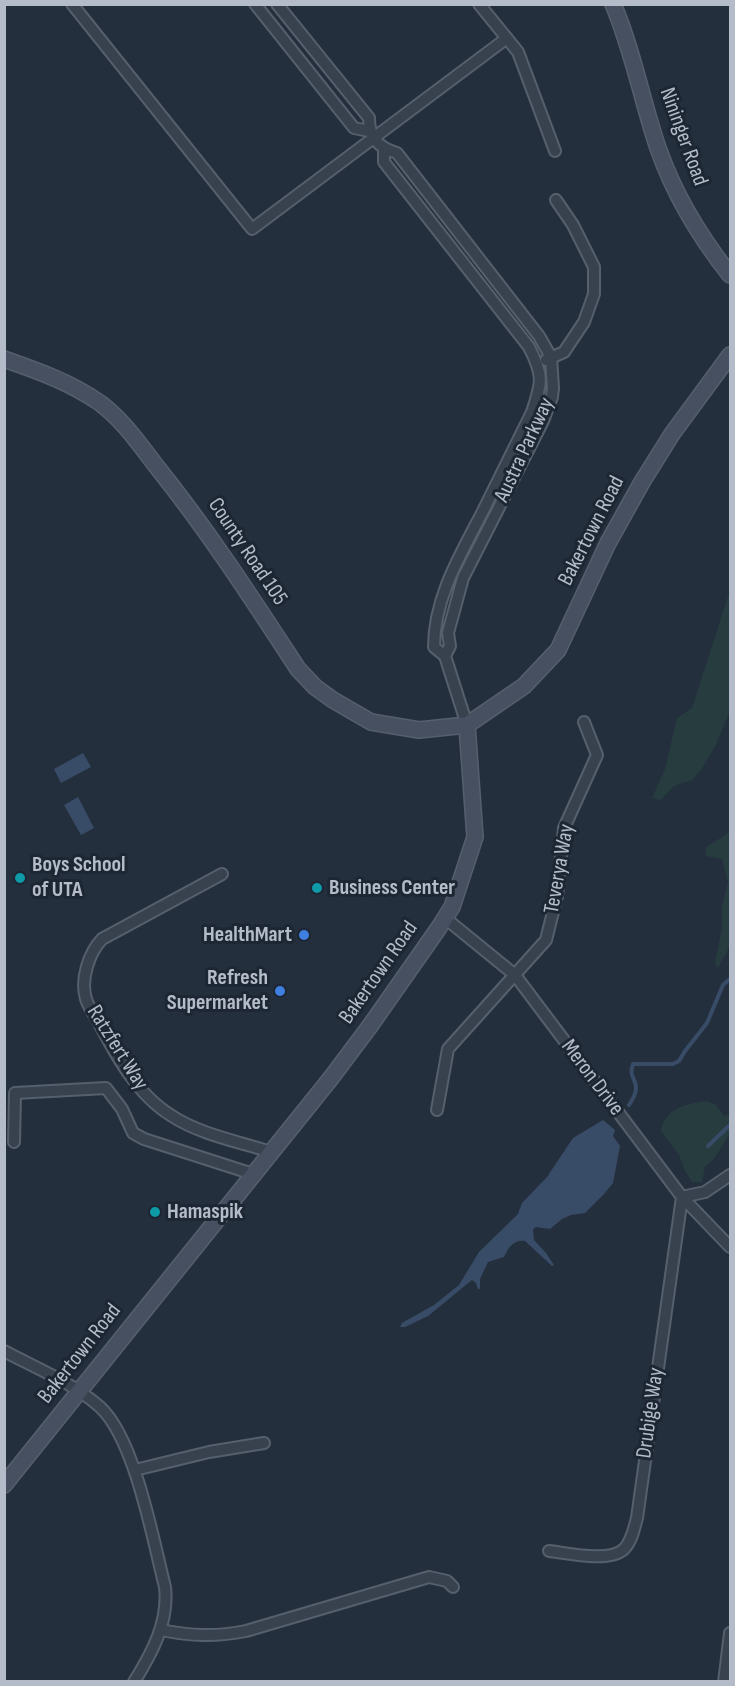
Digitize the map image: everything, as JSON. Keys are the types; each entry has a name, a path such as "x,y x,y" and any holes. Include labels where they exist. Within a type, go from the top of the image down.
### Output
{"street":[{"path":"72,4 252,229 371,134 507,38"},
{"name":"Austra Parkway","path":"255,4 354,128 371,134 384,150 397,153 539,336 552,357 552,397 543,421 463,578 448,633 450,646 445,656"},
{"name":"Austra Parkway","path":"277,4 369,118 371,134"},
{"path":"479,4 518,52 555,152"},
{"name":"Nininger Road","path":"614,4 666,170 698,229 730,275"},
{"name":"Austra Parkway","path":"384,150 384,162 529,347 541,374 540,389 532,412 450,575 439,606 434,630 434,647 445,656 467,725"},
{"path":"537,363 564,352 585,322 594,294 594,267 573,225 556,200"},
{"name":"Bakertown Road","path":"4,1485 370,1026 445,918 452,907 475,837 467,725 524,686 558,650 608,543 642,482 688,412 730,355"},
{"name":"County Road 105","path":"4,359 49,374 79,389 102,404 123,424 208,533 298,669 315,687 371,722 419,730 467,725"},
{"name":"Teverya Way","path":"437,1110 448,1049 546,940 557,896 564,828 597,755 584,722"},
{"name":"Ratzfert Way","path":"222,874 102,939 94,948 88,963 86,998 112,1048 146,1095 171,1116 190,1126 271,1152"},
{"name":"Meron Drive","path":"445,918 515,975 682,1197 730,1247"},
{"path":"14,1142 15,1093 106,1088 122,1109 133,1133 144,1139 253,1174"},
{"path":"682,1197 705,1192 730,1175"},
{"name":"Drubige Way","path":"549,1551 607,1557 623,1550 633,1534 682,1197"},
{"path":"4,1351 79,1391 101,1408 114,1423 135,1470 165,1587 166,1600 161,1630 134,1682"},
{"path":"135,1470 209,1452 264,1443"},
{"path":"161,1630 187,1636 216,1636 246,1631 429,1577 447,1581 453,1587"},
{"path":"724,1682 730,1633"}],"green space":[{"path":"730,590 730,711 715,747 701,770 692,780 674,786 661,800 652,798 665,769 677,718 692,708"},
{"path":"730,832 730,943 718,968 715,964 722,927 722,907 728,882 722,859 706,856 705,848"},
{"path":"707,1101 716,1105 724,1116 730,1114 730,1134 713,1160 705,1167 702,1182 692,1182 679,1155 661,1131 667,1117 678,1108"}],"water":[{"path":"83,753 91,767 61,783 54,769"},
{"path":"78,797 94,828 81,835 64,805"},
{"path":"603,1120 615,1130 613,1136 620,1146 613,1183 585,1213 562,1219 550,1229 536,1227 533,1229 534,1240 554,1265 552,1266 525,1241 518,1241 510,1247 504,1257 488,1262 480,1279 480,1289 472,1280 428,1316 405,1327 400,1327 402,1323 434,1305 459,1285 479,1252 518,1214 522,1203 547,1177 573,1138"}],"waterway":[{"path":"629,1105 636,1090 632,1074 633,1064 673,1064 679,1061 707,1023 723,985 730,979"},
{"path":"708,1146 730,1125"}],"place":[{"name":"Boys School of UTA","path":"20,878"},
{"name":"Business Center","path":"317,888"},
{"name":"HealthMart","path":"304,935"},
{"name":"Refresh Supermarket","path":"280,991"},
{"name":"Hamaspik","path":"155,1212"}]}
